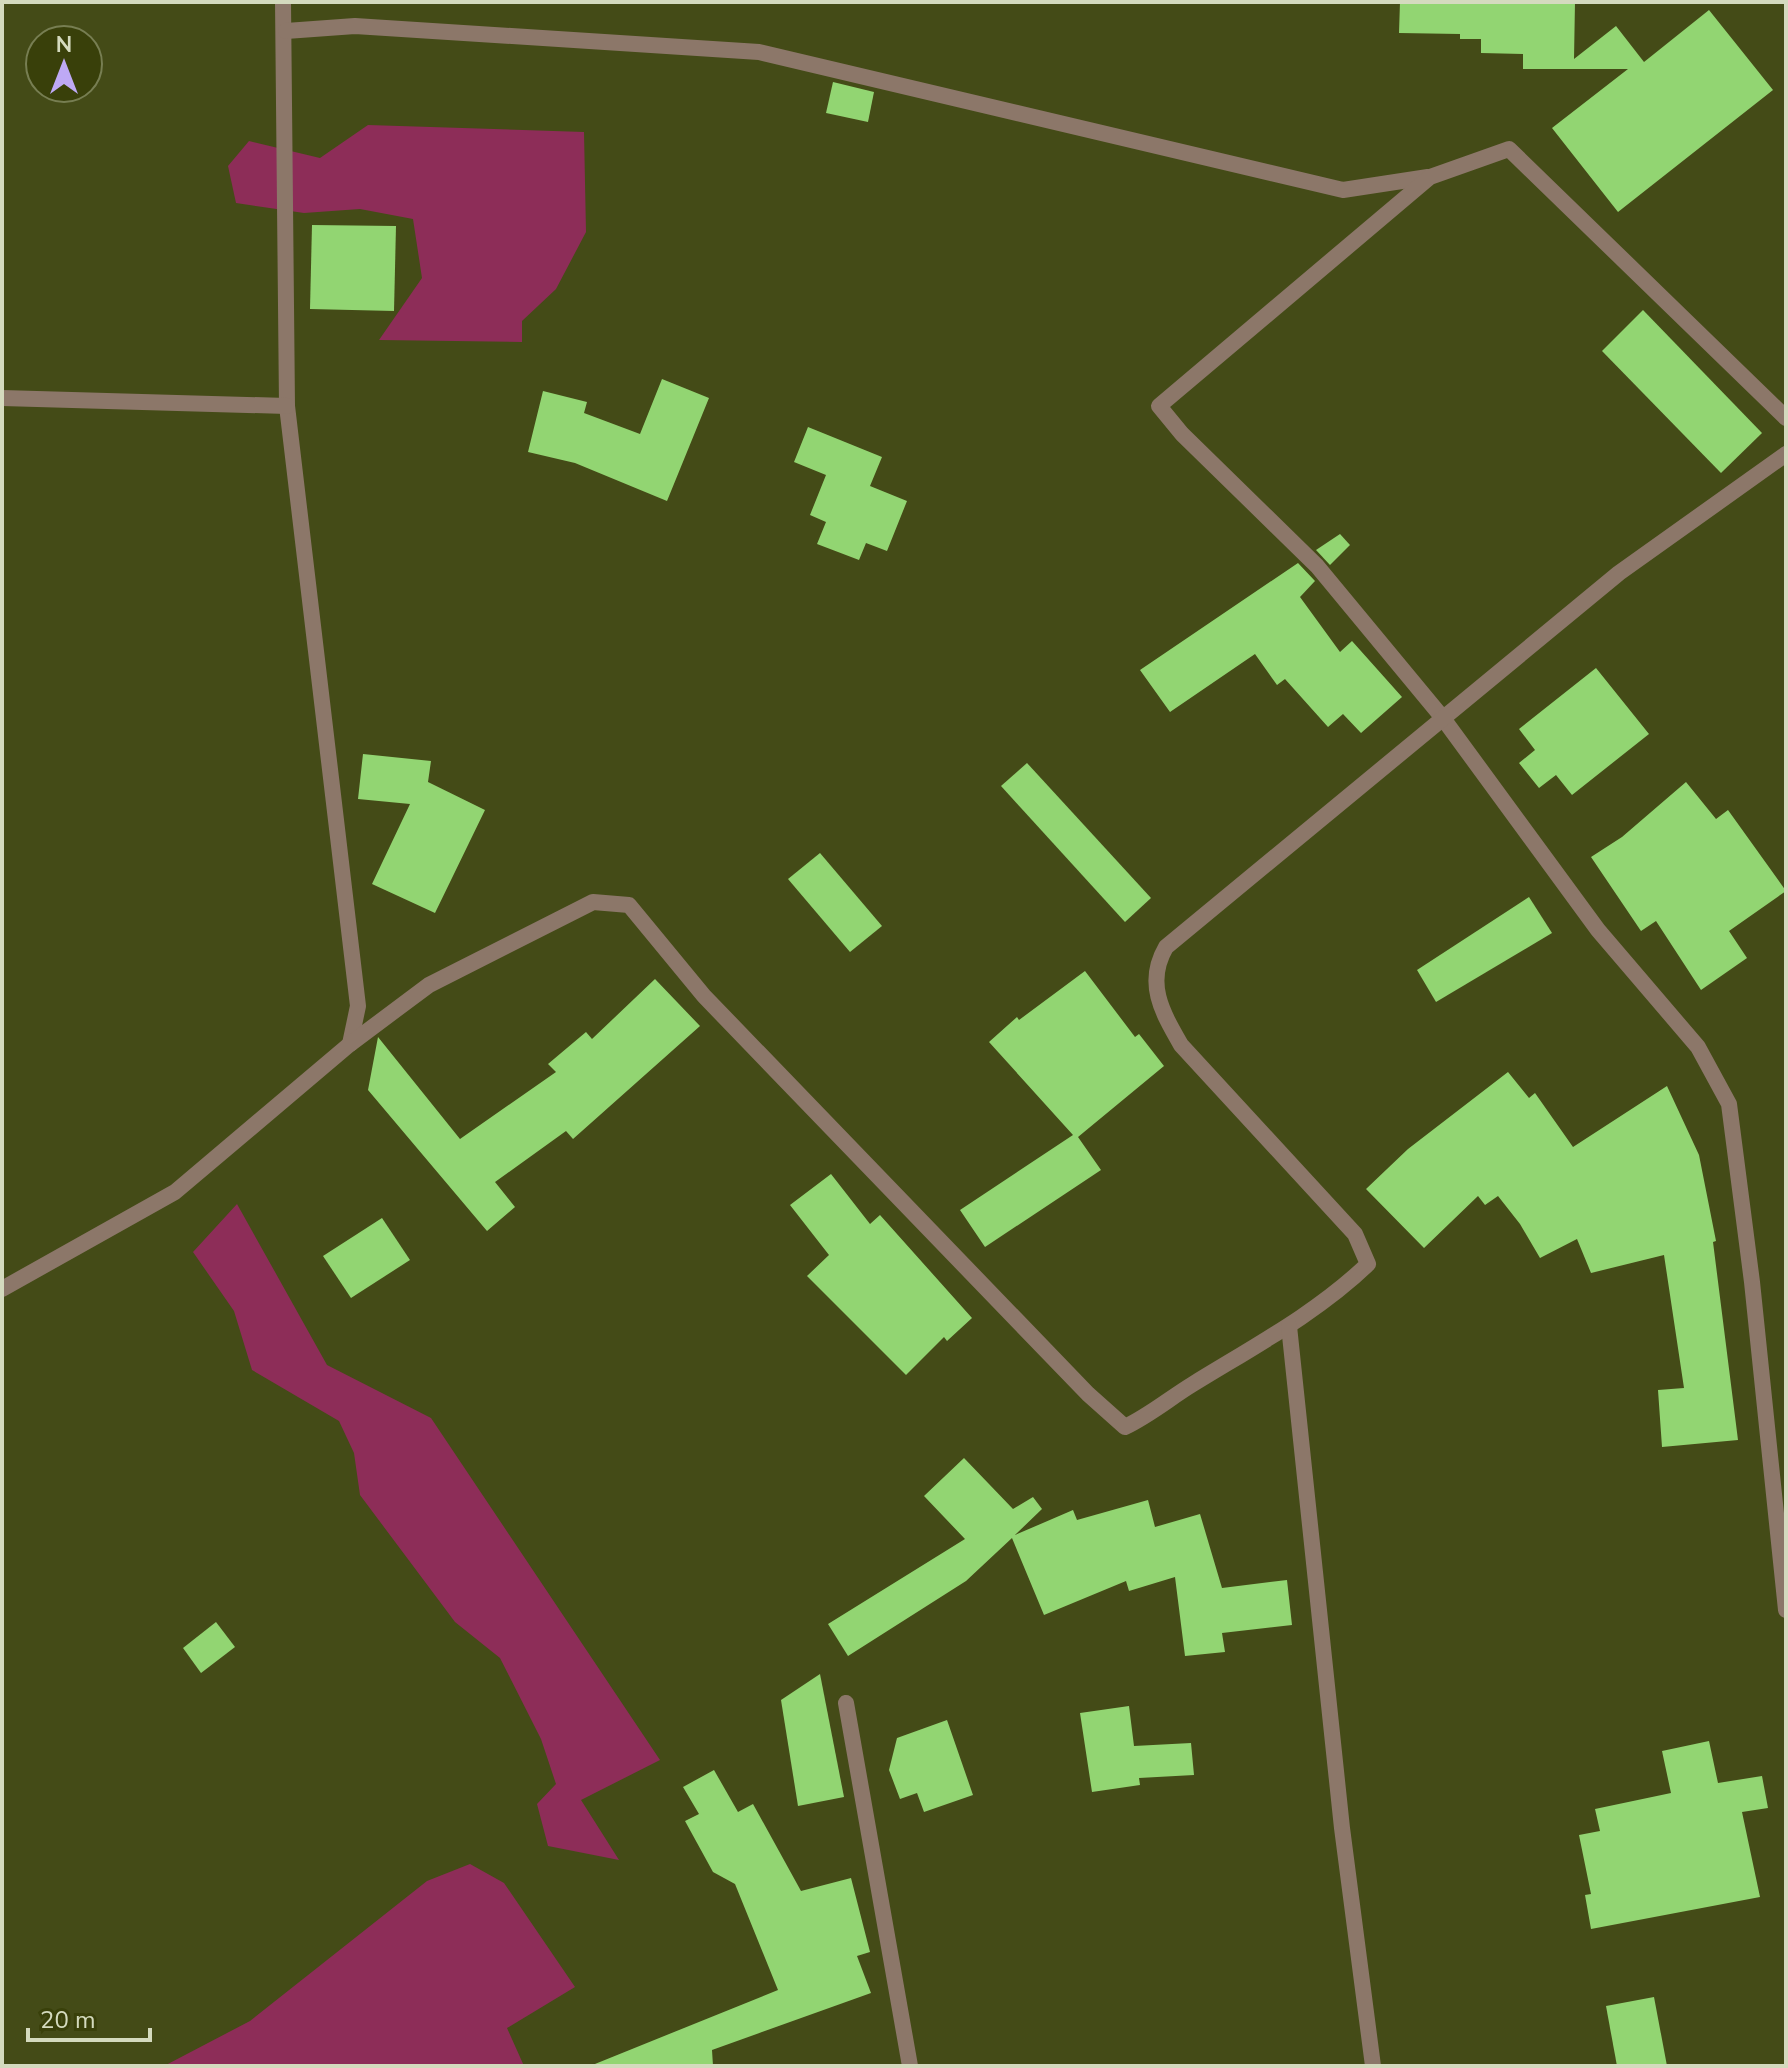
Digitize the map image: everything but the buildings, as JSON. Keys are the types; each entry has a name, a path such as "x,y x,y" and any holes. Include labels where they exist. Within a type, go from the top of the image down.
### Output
{"street":[{"path":"283,2 286,31 287,406 358,1006 350,1044"},
{"path":"286,31 355,26 759,52 1343,190 1430,177 1509,149 1786,418"},
{"path":"1430,177 1159,406 1182,434 1317,566 1442,717 1598,930 1698,1047 1729,1104 1752,1282 1786,1610"},
{"path":"2,398 287,406"},
{"path":"2,1289 175,1192 350,1044 429,985 593,902 629,905 704,996 1064,1370 1125,1427 1148,1416 1181,1392 1289,1326 1368,1264 1355,1234 1181,1045 1163,1015 1154,980 1157,964 1166,947 1619,573 1786,454"},
{"path":"1289,1326 1342,1828 1373,2066"},
{"path":"846,1703 910,2066"}],"shaded area":[{"path":"368,125 584,132 586,232 556,289 522,321 522,342 379,340 422,278 413,219 360,209 304,213 236,203 228,166 249,141 320,158"},
{"path":"237,1204 327,1365 431,1418 660,1760 581,1800 619,1860 548,1846 537,1804 556,1784 541,1739 500,1658 455,1622 360,1495 354,1453 339,1421 252,1370 234,1311 193,1252"},
{"path":"470,1864 504,1883 575,1987 507,2028 524,2066 164,2066 250,2021 427,1881"}]}
